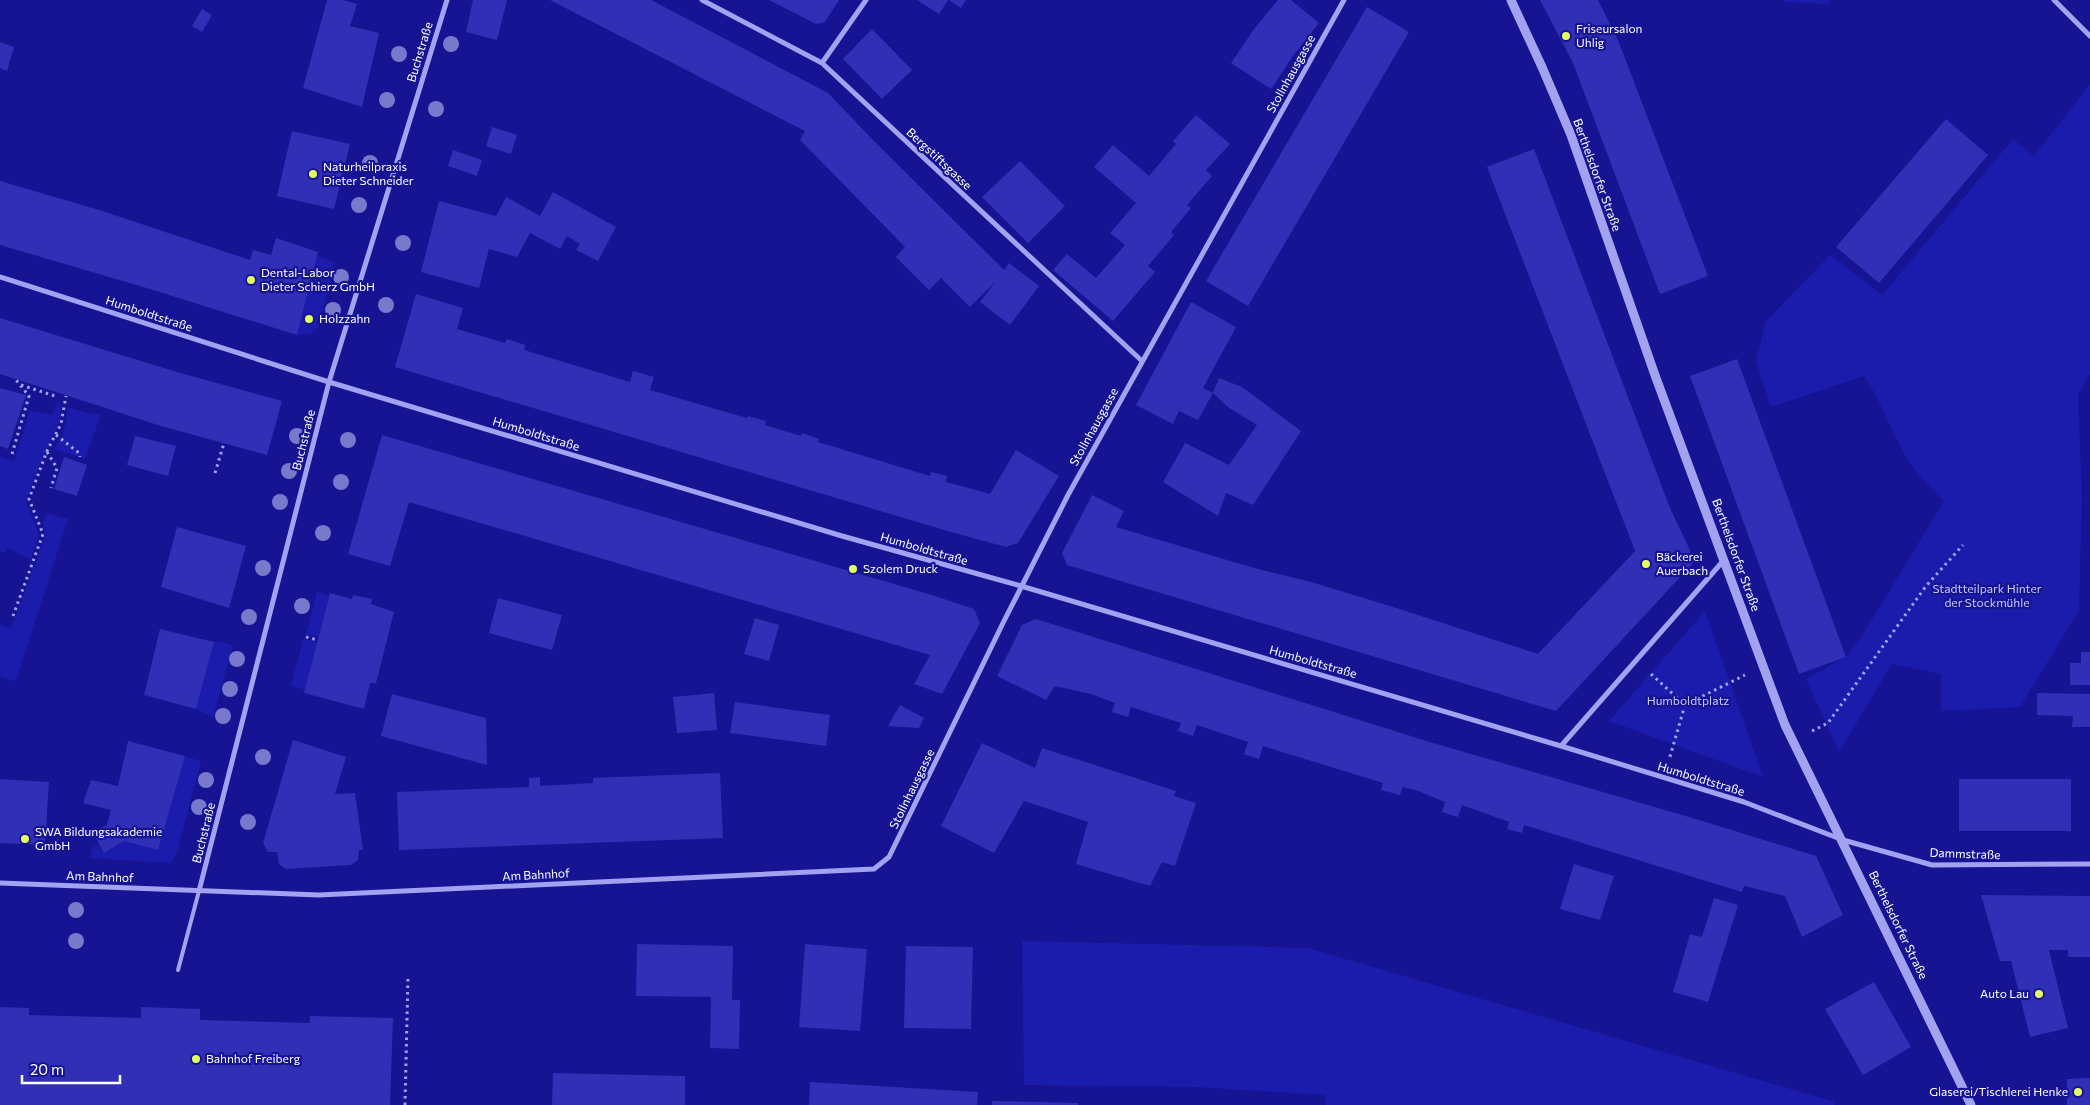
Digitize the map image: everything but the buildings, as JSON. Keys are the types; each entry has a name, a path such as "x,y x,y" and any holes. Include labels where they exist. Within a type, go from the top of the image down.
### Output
{"street":[{"name":"Buchstraße","path":"199,891 329,382 446,0"},
{"name":"Bergstiftsgasse","path":"702,0 822,63 1142,361"},
{"path":"822,63 866,0"},
{"name":"Stollnhausgasse","path":"874,869 889,856 1021,586 1068,495 1344,0"},
{"name":"Berthelsdorfer Straße","path":"1511,0 1542,67 1570,135 1656,378 1792,740 1843,840 1971,1105"},
{"path":"2054,0 2090,36"},
{"name":"Humboldtstraße","path":"0,277 329,382 833,534 1021,586 1561,746 1744,802 1843,840"},
{"path":"1561,746 1725,560"},
{"name":"Dammstraße","path":"1843,840 1932,865 2090,864"},
{"name":"Am Bahnhof","path":"0,884 319,895 874,869"}],"lane":[{"path":"178,970 199,891"}],"path":[{"path":"12,454 29,396 16,380"},
{"path":"20,385 58,397"},
{"path":"13,616 43,534 29,499 47,451 63,418 62,409 66,396"},
{"path":"56,435 79,453 80,457"},
{"path":"215,473 224,443"},
{"path":"47,451 57,468 51,488"},
{"path":"1792,740 1828,723 1926,586 1963,545"},
{"path":"306,637 318,640"},
{"path":"1636,660 1685,705"},
{"path":"1664,779 1685,705 1739,678"},
{"path":"405,1105 408,976"}],"green space":[{"path":"1784,0 1832,0 1829,4 1783,2"},
{"name":"Stadtteilpark Hinter der Stockmühle","path":"2090,84 2090,374 2078,395 2082,496 2079,610 2020,707 1941,711 1941,674 1892,664 1839,752 1806,679 1846,657 1860,639 1944,501 1909,461 1864,376 1771,407 1756,361 1766,321 1830,255 1882,295 2013,139 2034,156"},
{"path":"317,256 334,262 319,327 310,334 297,335"},
{"path":"57,402 60,403 60,417 41,460 26,502 39,534 31,560 7,548 5,553 0,551 0,456 14,461 30,410 52,415"},
{"path":"67,407 91,414 101,414 85,459 54,449 64,429"},
{"path":"46,513 68,519 16,681 0,677 0,625 10,628 15,618 45,536 43,523"},
{"path":"317,592 329,596 318,637 306,634"},
{"name":"Humboldtplatz","path":"1705,611 1763,777 1609,721"},
{"path":"303,639 317,642 305,690 291,686"},
{"path":"218,641 233,645 213,717 196,709 214,642"},
{"path":"185,756 201,761 177,852 171,863 90,858 93,844 100,846 104,853 124,841"},
{"path":"1022,941 1308,948 1835,1102 1834,1105 1326,1105 1325,1095 1196,1087 1024,1085"}],"place":[{"name":"Friseursalon Uhlig","path":"1566,36"},
{"name":"Naturheilpraxis Dieter Schneider","path":"313,174"},
{"name":"Dental-Labor Dieter Schierz GmbH","path":"251,280"},
{"name":"Holzzahn","path":"309,319"},
{"name":"Bäckerei Auerbach","path":"1646,564"},
{"name":"Szolem Druck","path":"853,569"},
{"name":"SWA Bildungsakademie GmbH","path":"25,839"},
{"name":"Auto Lau","path":"2039,994"},
{"name":"Bahnhof Freiberg","path":"196,1059"},
{"name":"Glaserei/Tischlerei Henke","path":"2078,1092"}]}
